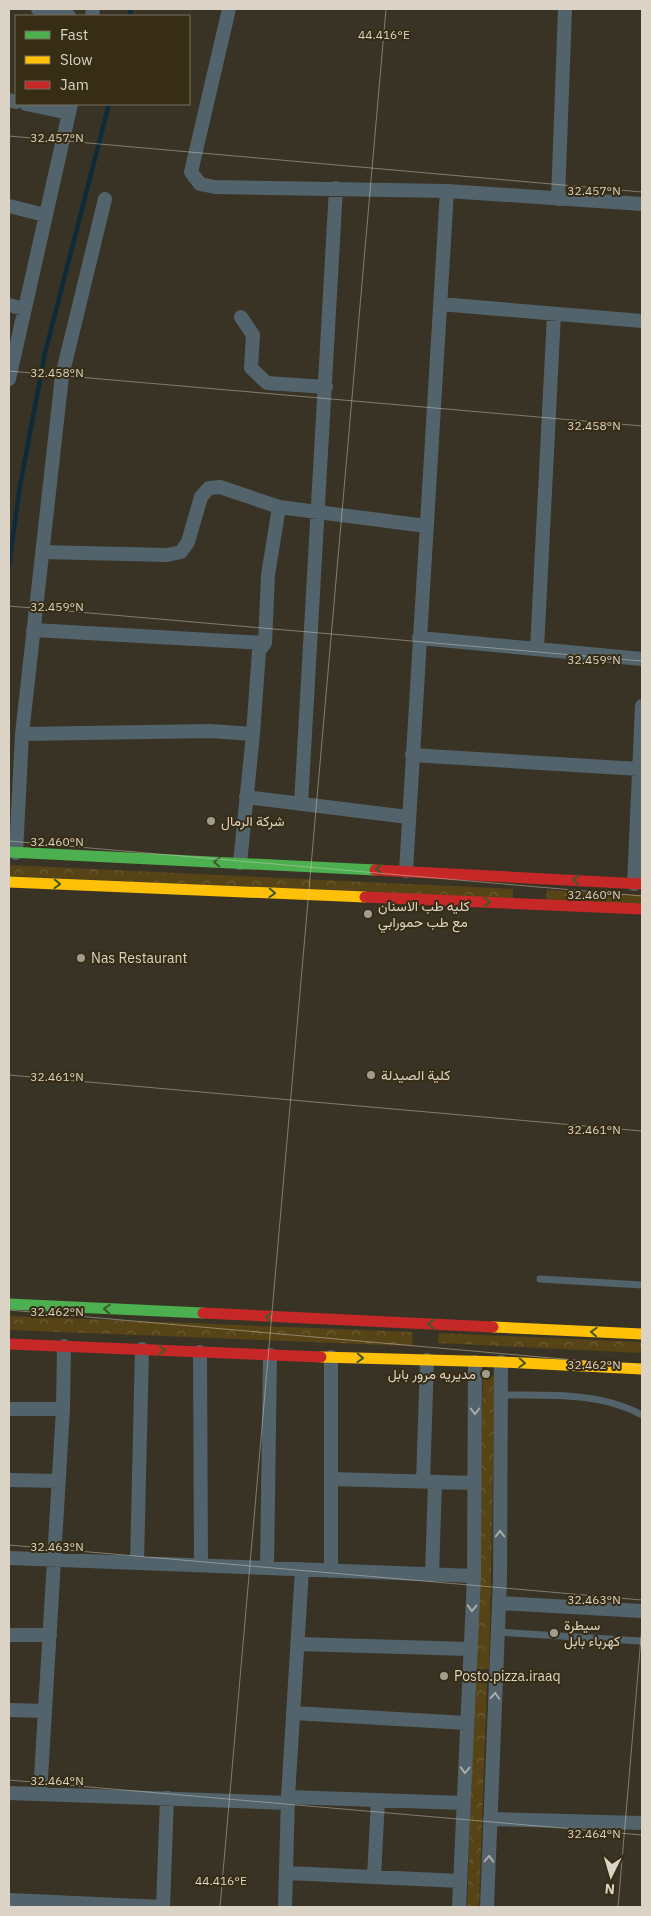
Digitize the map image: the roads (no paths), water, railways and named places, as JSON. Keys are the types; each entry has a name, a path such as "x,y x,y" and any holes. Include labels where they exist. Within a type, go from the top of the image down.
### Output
{"street":[{"path":"38,9 64,15"},
{"path":"229,9 191,172 200,184 215,187 447,191 642,204"},
{"path":"558,199 565,9"},
{"path":"9,378 70,108 37,105"},
{"path":"301,804 336,188"},
{"path":"406,871 447,191"},
{"path":"106,199 62,376 22,734 12,852 406,871 519,885 547,879 638,884 639,769 642,706"},
{"path":"9,206 45,215"},
{"path":"440,304 642,321"},
{"path":"9,305 25,309"},
{"path":"537,649 554,314"},
{"path":"241,317 253,335 251,368 267,383 326,387"},
{"path":"42,552 167,555 181,552 188,542 201,497 209,488 220,487 279,507 426,526"},
{"path":"240,863 259,651 265,643 268,575 279,507"},
{"path":"33,630 265,643"},
{"path":"419,638 642,659"},
{"path":"22,734 210,731 253,734"},
{"path":"412,755 639,769"},
{"path":"246,797 408,817"},
{"path":"541,896 547,879"},
{"path":"9,882 514,903 541,896 642,909"},
{"path":"514,903 519,885"},
{"path":"9,1304 642,1334"},
{"path":"9,1344 501,1362 642,1370"},
{"path":"40,1794 63,1409 64,1346"},
{"path":"137,1562 142,1349"},
{"path":"200,1352 201,1565"},
{"path":"267,1568 270,1355"},
{"path":"331,1357 331,1570"},
{"path":"427,1360 432,1575"},
{"path":"459,1907 474,1576 475,1362"},
{"path":"487,1907 499,1603 501,1362"},
{"path":"9,1409 63,1409"},
{"path":"9,1480 59,1481"},
{"path":"331,1480 474,1483"},
{"path":"9,1558 474,1576"},
{"path":"285,1907 288,1800 302,1569"},
{"path":"499,1603 642,1611"},
{"path":"9,1634 50,1635"},
{"path":"296,1644 470,1648"},
{"path":"9,1710 45,1711"},
{"path":"293,1713 467,1723"},
{"path":"9,1792 166,1798 378,1800 464,1803"},
{"path":"9,1900 163,1907 166,1798"},
{"path":"374,1877 378,1800"},
{"path":"490,1819 642,1823"},
{"path":"287,1873 460,1882"}],"lane":[{"path":"540,1279 642,1285"},
{"path":"501,1396 583,1398 627,1406 642,1415"},
{"path":"498,1632 640,1641"}],"waterway":[{"path":"130,15 131,9"},
{"path":"9,565 20,486 45,353 109,105"}],"place":[{"name":"شركة الرمال","path":"211,821"},
{"name":"كليه طب الاسنان مع طب حمورابي","path":"368,914"},
{"name":"Nas Restaurant","path":"81,958"},
{"name":"كلية الصيدلة","path":"371,1075"},
{"name":"مديريه مرور بابل","path":"486,1374"},
{"name":"سيطرة كهرباء بابل","path":"554,1633"},
{"name":"Posto.pizza.iraaq","path":"444,1676"}]}
